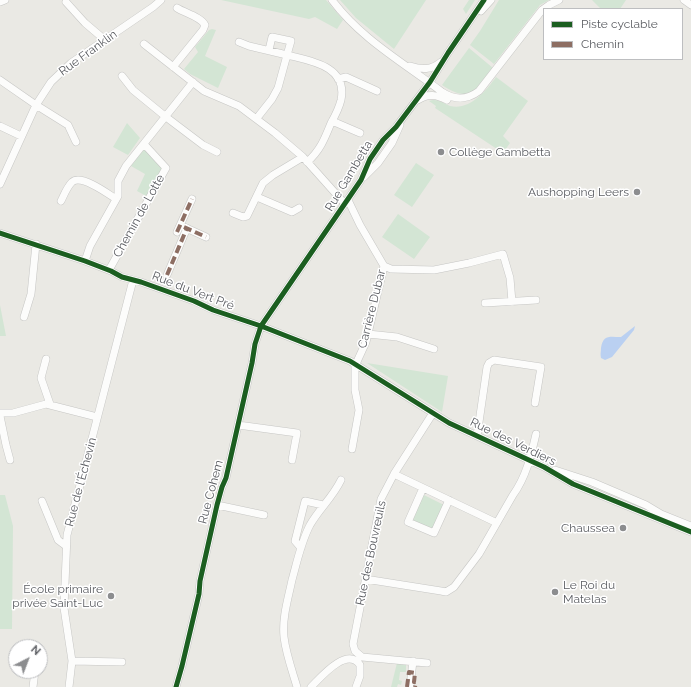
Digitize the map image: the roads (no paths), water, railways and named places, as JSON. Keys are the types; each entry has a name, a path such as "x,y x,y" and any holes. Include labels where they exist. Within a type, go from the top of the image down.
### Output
{"street":[{"path":"0,2 5,0"},
{"name":"Rue Franklin","path":"0,184 21,136 46,88 63,69 161,0"},
{"path":"332,0 359,30 401,62 447,95 456,98 466,98"},
{"name":"Rue Gambetta","path":"261,326 361,180 378,163 389,148 406,114 430,82 484,0"},
{"path":"466,27 491,0"},
{"path":"544,8 559,0"},
{"path":"684,0 691,5"},
{"path":"66,2 85,23 105,40"},
{"path":"173,67 203,30 205,24 201,20 177,8"},
{"path":"413,104 420,98 428,95 437,95 453,102 460,101 475,94 483,87 543,9"},
{"path":"257,118 272,99 278,88 291,41 272,36 269,50"},
{"path":"233,213 243,217 247,216 261,188 267,180 318,152 341,100 341,86 338,79 333,71 321,64 249,46 239,42"},
{"name":"Carrière Dubar","path":"144,44 209,94 239,106 257,118 305,160 346,202 384,266 365,345 356,364 355,390 359,410 352,449"},
{"path":"401,62 409,66 425,69 434,67 444,60"},
{"path":"122,76 133,90 166,117 203,145 217,152"},
{"path":"338,79 346,77 377,91"},
{"path":"0,80 36,105 68,124 76,142"},
{"path":"85,261 90,246 116,199 118,194 118,183 128,163 193,82"},
{"path":"332,121 360,133"},
{"path":"0,126 21,136"},
{"name":"Chemin de Lotte","path":"108,270 166,168 144,144"},
{"path":"61,201 72,182 78,179 116,199"},
{"path":"257,197 292,212 299,208"},
{"path":"192,199 179,228 187,228 206,237"},
{"path":"167,275 187,228"},
{"name":"Rue du Vert Pré","path":"0,232 85,261 122,277 194,301 213,310 261,326 356,364"},
{"path":"24,317 31,294 36,244"},
{"path":"384,266 391,269 434,270 474,262 503,254 510,278 512,302"},
{"name":"Rue de l'Échevin","path":"68,687 72,661 64,614 66,546 69,527 133,280"},
{"path":"485,304 536,300"},
{"name":"Rue Cohem","path":"176,687 199,594 200,580 217,505 226,479 255,344 261,326"},
{"path":"368,334 396,337 434,349"},
{"path":"46,359 42,378 50,404"},
{"path":"477,436 487,367 491,361 494,360 541,367 535,403"},
{"name":"Rue des Verdiers","path":"356,364 449,422 537,464 573,484 691,532"},
{"path":"0,412 13,413 42,404 50,404 97,417"},
{"name":"Rue des Bouvreuils","path":"356,687 361,672 359,659 353,644 379,504 383,493 394,474 433,413"},
{"path":"0,416 10,460"},
{"path":"238,425 296,433 292,460"},
{"path":"365,579 441,592 450,590 454,587 479,554 519,486 528,466 528,460 536,434"},
{"name":"Rue des Verdiers","path":"537,464 569,473 594,483 691,526"},
{"path":"394,474 497,523"},
{"path":"297,687 286,652 284,628 285,612 301,548 309,528 341,480"},
{"path":"423,488 408,522 434,533 449,500"},
{"path":"301,548 296,541 305,500 323,505"},
{"path":"42,502 58,540 66,546"},
{"path":"217,505 264,515"},
{"path":"311,687 323,674 338,663 349,659 369,658 427,663"},
{"path":"72,661 122,662"},
{"path":"410,687 413,661"}],"water":[{"path":"635,326 634,330 612,357 605,360 601,358 601,348 605,338 621,337"}],"place":[{"name":"Collège Gambetta","path":"441,152"},
{"name":"Aushopping Leers","path":"637,192"},
{"name":"Chaussea","path":"623,528"},
{"name":"Le Roi du Matelas","path":"555,592"},
{"name":"École primaire privée Saint-Luc","path":"111,596"}]}
